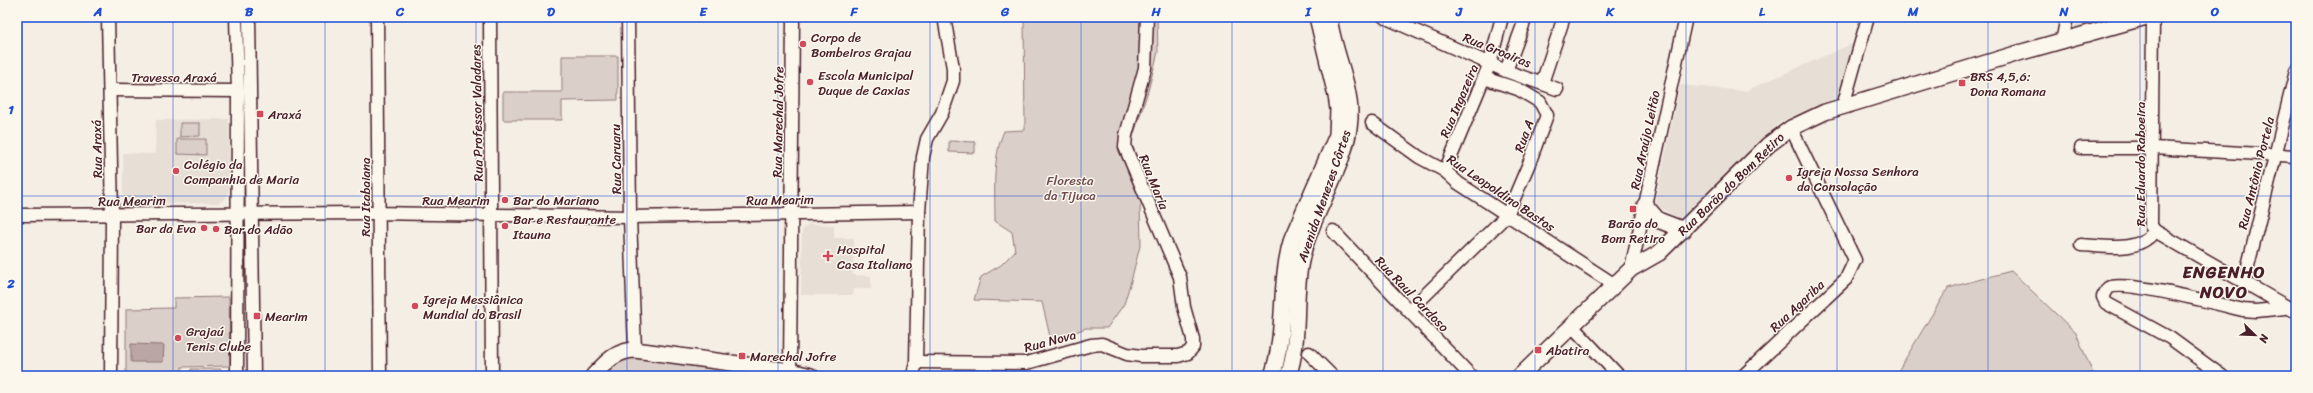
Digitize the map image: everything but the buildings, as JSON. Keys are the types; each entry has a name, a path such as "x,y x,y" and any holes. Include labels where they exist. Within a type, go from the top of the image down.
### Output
{"main road":[{"name":"Avenida Menezes Côrtes","path":"1272,376 1280,335 1284,270 1288,252 1292,238 1338,135 1338,109 1336,96 1317,17"},
{"name":"Avenida Menezes Côrtes","path":"1288,376 1293,350 1301,260 1348,130 1349,106 1347,93 1329,17"},
{"name":"Rua Barão do Bom Retiro","path":"1520,376 1631,269 1659,253 1684,230 1768,145 1791,128 1825,112 1843,106 2146,17"},
{"path":"1645,206 1658,220 1684,230"},
{"path":"593,376 610,358 620,352 635,350 790,371 811,376"}],"street":[{"name":"Rua Araxá","path":"108,17 112,216 111,376"},
{"path":"236,17 238,91 237,376"},
{"path":"249,17 254,376"},
{"name":"Rua Itabaiana","path":"377,17 380,376"},
{"name":"Rua Professor Valadares","path":"490,17 492,376"},
{"name":"Rua Caruaru","path":"628,17 630,216 635,350"},
{"name":"Rua Marechal Jofre","path":"790,371 793,17"},
{"path":"913,376 916,362 919,212 923,157 927,139 942,113 953,81 953,68 944,17"},
{"name":"Rua Maria","path":"1148,17 1145,68 1126,136 1125,147 1180,277 1184,307 1193,339 1193,347 1188,353"},
{"name":"Rua Groairas","path":"1384,17 1506,71 1557,88"},
{"name":"Rua Ingazeira","path":"1445,171 1490,63 1502,17"},
{"path":"1506,71 1526,17"},
{"path":"1542,83 1564,17"},
{"name":"Rua Araújo Leitão","path":"1631,269 1686,17"},
{"path":"1843,106 1868,17"},
{"path":"2062,42 2067,17"},
{"name":"Rua Eduardo Raboeira","path":"2081,245 2130,247 2148,240 2155,231 2151,226 2153,148 2153,17"},
{"name":"Rua Antônio Portela","path":"2244,282 2274,155 2296,71"},
{"name":"Rua A","path":"1484,78 1518,89 1540,102 1547,115 1530,162 1507,215"},
{"name":"Travessa Araxá","path":"110,90 238,91"},
{"name":"Rua Leopoldino Bastos","path":"1372,123 1419,157 1445,171 1458,183 1615,285"},
{"name":"Rua Agariba","path":"1743,376 1846,279 1853,268 1855,260 1791,128"},
{"path":"2081,148 2153,148 2296,156"},
{"name":"Rua Mearim","path":"17,215 112,216 251,213 630,216 919,212"},
{"path":"1409,310 1507,215"},
{"name":"Rua Raul Cardoso","path":"1333,231 1471,376"},
{"path":"2155,231 2291,310"},
{"path":"2222,376 2170,338 2106,303 2103,297 2108,288 2118,286 2142,289 2243,310 2291,310"},
{"path":"1572,326 1619,376"},
{"name":"Rua Nova","path":"916,362 1027,363 1091,345 1102,344 1127,354 1141,356 1178,356 1188,353"},
{"path":"1309,353 1332,376"}],"shaded area":[{"path":"2077,17 2128,17 2078,32 2075,27"},
{"path":"1856,42 1841,96 1780,122 1679,220 1655,204 1680,85 1745,91"},
{"name":"Colégio da Companhia de Maria","path":"229,119 229,189 227,196 223,200 218,203 131,204 123,198 123,153 155,154 156,120"},
{"name":"Hospital Casa Italiano","path":"808,224 834,225 834,238 854,238 853,275 871,276 871,289 854,289 853,295 801,295 802,230"},
{"path":"131,344 164,345 163,362 131,362"}],"green space":[{"name":"Floresta da Tijuca","path":"1024,17 1157,17 1158,52 1148,91 1131,143 1149,186 1140,208 1141,242 1124,304 1107,328 1086,328 1051,341 1042,302 974,300 981,277 1001,265 1015,251 1012,232 995,221 995,175 1000,142 1004,131 1025,130"},
{"path":"562,56 618,56 618,100 562,101 562,120 503,120 503,92 562,92"},
{"path":"180,123 200,123 200,136 180,137"},
{"path":"177,139 206,139 206,155 177,154"},
{"path":"949,141 975,142 975,153 949,152"},
{"path":"2011,271 2076,333 2094,376 1895,376 1948,288"},
{"name":"Grajaú Tenis Clube","path":"229,297 230,366 182,367 182,376 126,376 126,309 174,308 174,298"},
{"path":"634,356 770,376 604,376 617,363"},
{"path":"191,369 221,369 221,376 190,376"}],"place":[{"name":"Corpo de Bombeiros Grajau","path":"803,44"},
{"name":"Escola Municipal Duque de Caxias","path":"810,82"},
{"name":"BRS 4,5,6: Dona Romana","path":"1962,83"},
{"name":"Araxá","path":"260,114"},
{"name":"Colégio da Companhia de Maria","path":"176,171"},
{"name":"Igreja Nossa Senhora da Consolação","path":"1789,178"},
{"name":"Bar do Mariano","path":"505,200"},
{"name":"Barão do Bom Retiro","path":"1633,209"},
{"name":"Bar e Restaurante Itauna","path":"505,226"},
{"name":"Bar da Eva","path":"204,228"},
{"name":"Bar do Adão","path":"216,229"},
{"name":"Hospital Casa Italiano","path":"828,256"},
{"name":"Igreja Messiânica Mundial do Brasil","path":"415,306"},
{"name":"Mearim","path":"257,316"},
{"name":"Grajaú Tenis Clube","path":"178,338"},
{"name":"Abatira","path":"1538,350"},
{"name":"Marechal Jofre","path":"742,356"}],"district":[{"name":"ENGENHO NOVO","path":"2224,282"}]}
